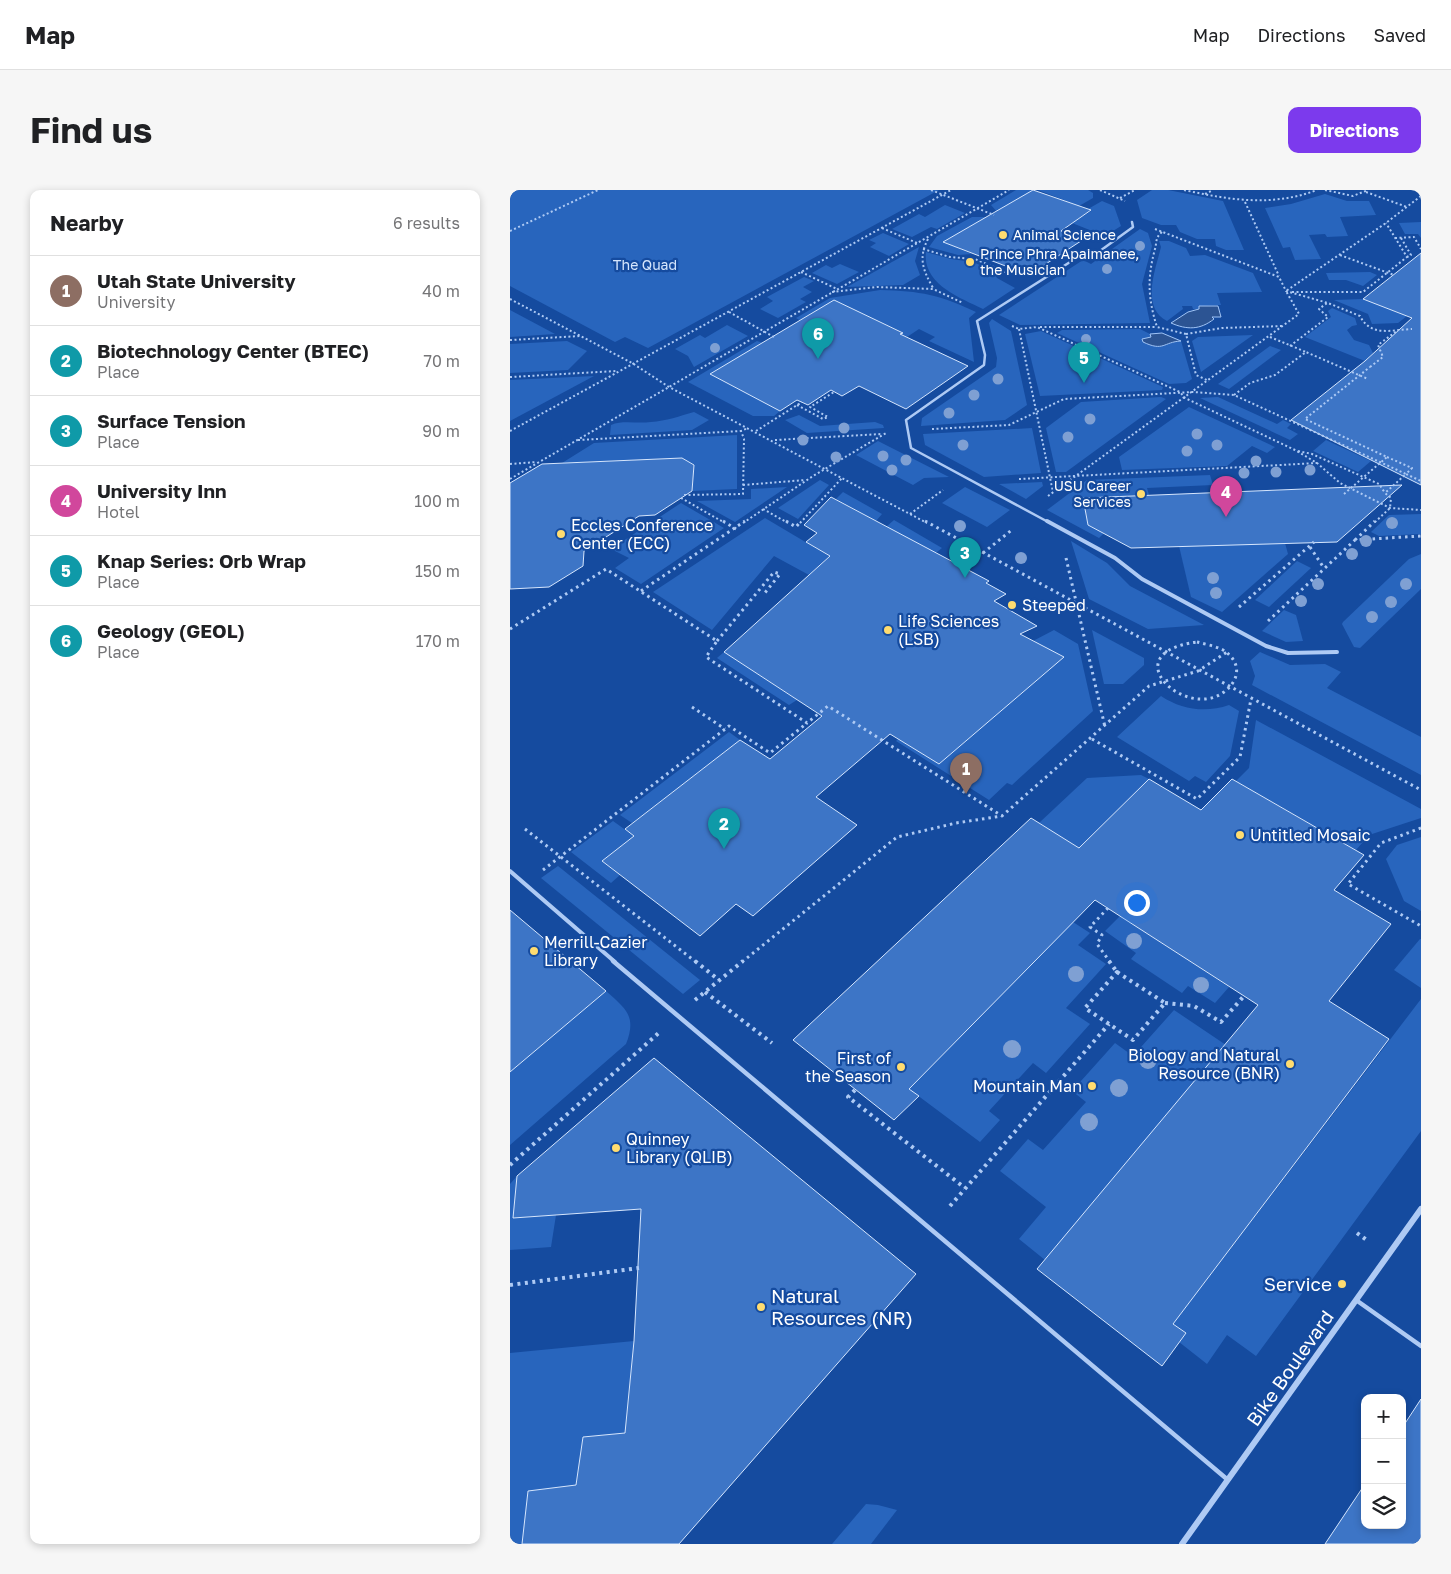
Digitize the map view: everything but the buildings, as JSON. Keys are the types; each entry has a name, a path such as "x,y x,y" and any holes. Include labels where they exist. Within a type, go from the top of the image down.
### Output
{"street":[{"name":"Bike Boulevard","path":"1182,1544 1421,1208"}],"lane":[{"path":"1132,222 1133,227 1093,256 1078,257 977,321 984,355 984,365 906,420 911,448 1115,558 1142,580 1266,646 1288,653 1337,652"},
{"path":"510,871 677,1018 1228,1480"},
{"path":"1356,1300 1421,1346"}],"path":[{"path":"510,231 598,190"},
{"path":"931,190 994,216"},
{"path":"510,431 951,190"},
{"path":"510,479 1009,190"},
{"path":"1100,190 1126,201 1132,222 1279,277"},
{"path":"1120,199 1135,190"},
{"path":"1184,190 1245,202 1286,200 1317,190"},
{"path":"1205,194 1213,190"},
{"path":"1325,190 1353,196 1368,190"},
{"path":"1365,192 1408,207"},
{"path":"1286,292 1386,223 1421,196"},
{"path":"983,553 1032,514 1037,505 1053,492 1300,314 1286,292 1245,202"},
{"path":"1386,223 1407,257"},
{"path":"882,228 918,243"},
{"path":"1157,327 1146,291 1156,247 1155,241 1157,236 1163,232"},
{"path":"929,237 923,248 922,267 933,288"},
{"path":"1395,238 1414,237 1421,249"},
{"path":"1286,292 1363,292 1411,254 1402,238"},
{"path":"923,248 950,257 975,259 1034,284"},
{"path":"1340,254 1394,275"},
{"path":"801,272 838,289"},
{"path":"832,292 877,287 933,288 1019,330 1037,327 1157,327 1186,334 1222,328 1283,326"},
{"path":"1286,292 1328,303 1360,316 1365,326 1371,330 1412,329"},
{"path":"510,299 632,363 669,387 843,477 1077,606 1421,790"},
{"path":"1290,346 1328,317 1319,309 1328,303"},
{"path":"728,312 766,330 774,336"},
{"path":"1037,327 1180,392 1234,395 1421,480"},
{"path":"1019,330 1053,492"},
{"path":"1385,493 1412,468 1304,419 1383,357 1378,345 1398,330"},
{"path":"1186,334 1196,375 1209,381"},
{"path":"510,340 582,336"},
{"path":"1269,337 1368,379"},
{"path":"1234,395 1250,383 1274,375 1306,352"},
{"path":"510,377 617,371"},
{"path":"797,405 823,420 828,417 810,408 834,392"},
{"path":"1180,392 1185,398 1295,450 1318,463 1340,483 1390,508 1421,510"},
{"path":"756,432 802,402"},
{"path":"578,440 740,431 748,428"},
{"path":"684,495 743,494 744,439 740,431"},
{"path":"773,440 882,434"},
{"path":"510,1165 719,980 897,837 956,823 1002,816 1092,739 1149,686 1198,671 1250,636 1390,508 1391,498 1379,484 1312,454 1295,450"},
{"path":"1344,494 1388,457"},
{"path":"510,464 539,462"},
{"path":"1075,476 1318,463"},
{"path":"763,509 796,528 843,477"},
{"path":"744,485 808,480"},
{"path":"681,498 736,529"},
{"path":"1059,528 1105,727"},
{"path":"1355,540 1421,536"},
{"path":"1250,636 1238,608 1300,552 1310,547 1314,542"},
{"path":"1310,547 1324,568"},
{"path":"510,629 606,569 718,641"},
{"path":"764,594 780,574 774,572 706,657 807,723"},
{"path":"1197,642 1214,646 1226,652 1232,658 1238,670 1238,679 1232,688 1213,697 1194,698 1175,692 1163,681 1158,669 1164,652 1180,644 1197,642"},
{"path":"1092,739 1197,799 1240,757 1251,699"},
{"path":"524,885 729,726 770,753 828,706 1002,816"},
{"path":"692,707 725,729"},
{"path":"1421,828 1381,842 1348,884 1421,926"},
{"path":"526,829 559,858 719,980"},
{"path":"1108,908 1090,928 1102,935 1097,944 1116,972 1165,1003 1194,1006 1221,1022 1244,996"},
{"path":"1116,972 1085,1008 1133,1040 1165,1003"},
{"path":"705,992 772,1043"},
{"path":"950,1206 1109,1024"},
{"path":"855,1090 848,1097 965,1188"},
{"path":"510,1284 639,1268"}],"green space":[{"name":"The Quad","path":"510,190 939,190 648,348 625,337 615,342 510,286"},
{"path":"1016,190 1033,190 998,213 991,205"},
{"path":"1038,190 1088,190 1093,193 1093,198 1079,206"},
{"path":"1152,190 1168,190 1223,201 1244,250 1226,250 1216,246 1215,239 1197,239 1180,232 1176,225 1161,225 1142,218 1137,200"},
{"path":"1325,194 1347,201 1369,201 1376,215 1340,217 1348,236 1327,237 1325,234 1309,235 1321,259 1295,260 1290,247 1283,248 1265,208 1291,204"},
{"path":"1102,201 1114,206 1121,226 1105,236 1072,223 1091,211 1088,209"},
{"path":"945,205 965,213 937,229 931,227 912,237 892,229 919,214 925,217"},
{"path":"972,217 991,217 944,242 972,254 958,255 929,247 937,236"},
{"path":"1421,222 1421,238 1418,234 1405,234 1399,223"},
{"path":"1140,229 1148,233 1152,246 1142,284 1150,323 1020,325 999,315 1083,260 1091,264"},
{"path":"883,233 909,244 889,256 870,247 876,243 869,240"},
{"path":"1159,241 1169,241 1186,248 1190,256 1205,255 1253,273 1262,292 1217,293 1221,305 1199,306 1200,309 1193,309 1192,306 1182,306 1183,309 1167,321 1159,315 1152,297 1152,287 1161,247"},
{"path":"919,247 915,261 920,275 903,285 847,287"},
{"path":"926,252 951,259 973,262 993,271 997,278 1015,288 983,309 954,295 936,281 926,263"},
{"path":"840,264 859,272 837,284 812,273 826,265 832,268"},
{"path":"1370,272 1377,275 1363,286 1346,280 1329,280 1326,273"},
{"path":"804,277 814,281 803,287 812,292 800,299 806,302 778,318 760,309 773,301 767,297"},
{"path":"880,290 907,291 930,295 976,312 969,318 974,362 929,341 935,337 919,329 907,337 900,334 902,332 834,301 801,321 796,318 830,298"},
{"path":"1363,299 1407,316 1398,323 1372,324 1368,314 1334,300"},
{"path":"1332,308 1355,318 1357,325 1347,330 1354,340 1369,345 1373,353 1365,361 1305,337 1331,317 1328,311"},
{"path":"510,310 555,334 510,337"},
{"path":"992,319 1011,331 1027,405 1005,420 921,426 922,418 996,367 997,358 989,323"},
{"path":"727,325 748,336 694,367 688,356 675,349 700,335 705,338"},
{"path":"1140,329 1150,334 1162,333 1181,341 1192,379 1186,383 1169,384 1057,333 1062,330"},
{"path":"1041,331 1163,387 1162,390 1040,396 1025,334"},
{"path":"1253,335 1201,372 1192,341 1198,337"},
{"path":"567,341 587,351 568,370 510,373 510,344"},
{"path":"757,341 763,343 710,374 780,411 774,416 753,416 688,382"},
{"path":"1270,346 1281,350 1229,389 1218,384"},
{"path":"594,376 510,421 510,380"},
{"path":"1161,397 1166,399 1066,472 1056,472 1046,428 1081,402"},
{"path":"1218,397 1277,424 1283,420 1291,424 1287,428 1298,434 1290,440 1200,398"},
{"path":"1189,407 1275,447 1267,453 1252,446 1227,466 1122,470 1119,457"},
{"path":"694,412 709,420 692,430 610,435 611,425 625,422 657,421"},
{"path":"799,415 820,426 875,422 883,425 884,428 807,433 785,420"},
{"path":"1032,428 1041,473 984,477 925,445 923,434"},
{"path":"737,435 737,489 692,491 694,465 682,458 562,463 594,443"},
{"path":"1326,440 1371,461 1358,472 1313,451"},
{"path":"878,441 949,477 924,478 913,485 856,455"},
{"path":"1210,475 1213,485 1147,488 1149,495 1083,498 1088,525 1104,533 1099,538 1047,510 1087,480"},
{"path":"820,480 829,485 798,519 778,508"},
{"path":"1042,482 1043,486 1026,499 999,484"},
{"path":"787,487 735,522 697,501 751,499 751,489"},
{"path":"965,487 1010,510 987,527 942,503"},
{"path":"843,492 882,514 876,521 836,499"},
{"path":"681,503 724,528 641,584 615,568 629,558 611,549"},
{"path":"1421,514 1421,534 1379,536 1371,532 1389,515"},
{"path":"765,518 829,556 809,575 774,556 712,630 653,592"},
{"path":"894,520 942,548 937,552 931,552 886,527"},
{"path":"1071,541 1107,563 1130,586 1204,625 1148,629 1089,599"},
{"path":"1285,543 1288,554 1222,612 1191,597 1179,546"},
{"path":"1421,554 1421,589 1360,648 1354,647 1342,624 1343,622 1409,559"},
{"path":"1297,561 1311,568 1269,607 1255,600"},
{"path":"1284,610 1296,615 1303,641 1286,642 1262,631"},
{"path":"1054,630 1078,644 1093,711 1012,785 1007,783 989,800 896,741 898,739 939,764 1051,668 1033,641"},
{"path":"1092,630 1144,658 1144,665 1123,684 1104,684"},
{"path":"724,652 797,700 789,705 717,658"},
{"path":"1260,652 1290,665 1325,664 1341,672 1327,688 1421,737 1421,775 1252,685 1255,676 1250,661"},
{"path":"1161,696 1169,701 1194,709 1212,709 1229,705 1239,711 1230,756 1206,782 1195,776 1189,781 1117,737"},
{"path":"1256,720 1421,809 1421,818 1369,835 1356,850 1236,781 1249,768"},
{"path":"729,732 740,740 632,823 620,815"},
{"path":"1141,775 1149,779 1079,848 1039,823 1087,778"},
{"path":"613,821 634,836 602,861 620,875 611,883 571,852"},
{"path":"1421,837 1421,911 1404,901 1386,859 1397,845"},
{"path":"558,866 700,980 683,994 541,878"},
{"path":"1120,916 1229,987 1215,1003 1188,986 1182,993 1131,959 1136,953 1105,931"},
{"path":"1073,922 1090,933 1078,945 1106,964 1066,1008 1090,1024 1046,1073 1033,1063 989,1111 1000,1120 980,1142 909,1089"},
{"path":"1421,939 1421,988 1394,970"},
{"path":"606,991 628,1014 630,1026 626,1044 510,1145 510,1072"},
{"path":"1421,999 1421,1131 1256,1356 1227,1335 1207,1364 1179,1342 1186,1333 1173,1324"},
{"path":"1174,1010 1226,1045 1045,1260 1019,1239 1046,1207 1000,1171 1028,1139 1043,1150 1086,1102 1072,1091 1115,1043 1133,1056"},
{"path":"517,1176 513,1218 556,1215 551,1247 510,1250 510,1184"},
{"path":"634,1341 625,1433 583,1437 576,1485 528,1491 522,1544 510,1544 510,1353"},
{"path":"866,1504 897,1510 871,1544 832,1544"}],"shaded area":[{"path":"1199,306 1218,306 1221,317 1212,317 1214,319 1209,323 1193,328 1171,323 1188,312 1199,309"},
{"path":"1162,333 1181,341 1160,346 1143,342 1142,339 1151,337 1150,334"}],"place":[{"name":"Animal Science","path":"1003,235"},
{"name":"Prince Phra Apaimanee, the Musician","path":"970,262"},
{"name":"Geology (GEOL)","path":"818,359"},
{"name":"Knap Series: Orb Wrap","path":"1084,383"},
{"name":"USU Career Services","path":"1141,494"},
{"name":"University Inn","path":"1226,517"},
{"name":"Eccles Conference Center (ECC)","path":"561,534"},
{"name":"Surface Tension","path":"965,578"},
{"name":"Steeped","path":"1012,605"},
{"name":"Life Sciences (LSB)","path":"888,630"},
{"name":"Utah State University","path":"966,794"},
{"name":"Untitled Mosaic","path":"1240,835"},
{"name":"Biotechnology Center (BTEC)","path":"724,849"},
{"name":"Merrill-Cazier Library","path":"534,951"},
{"name":"Biology and Natural Resource (BNR)","path":"1290,1064"},
{"name":"First of the Season","path":"901,1067"},
{"name":"Mountain Man","path":"1092,1086"},
{"name":"Quinney Library (QLIB)","path":"616,1148"},
{"name":"Service","path":"1342,1284"},
{"name":"Natural Resources (NR)","path":"761,1307"}]}
